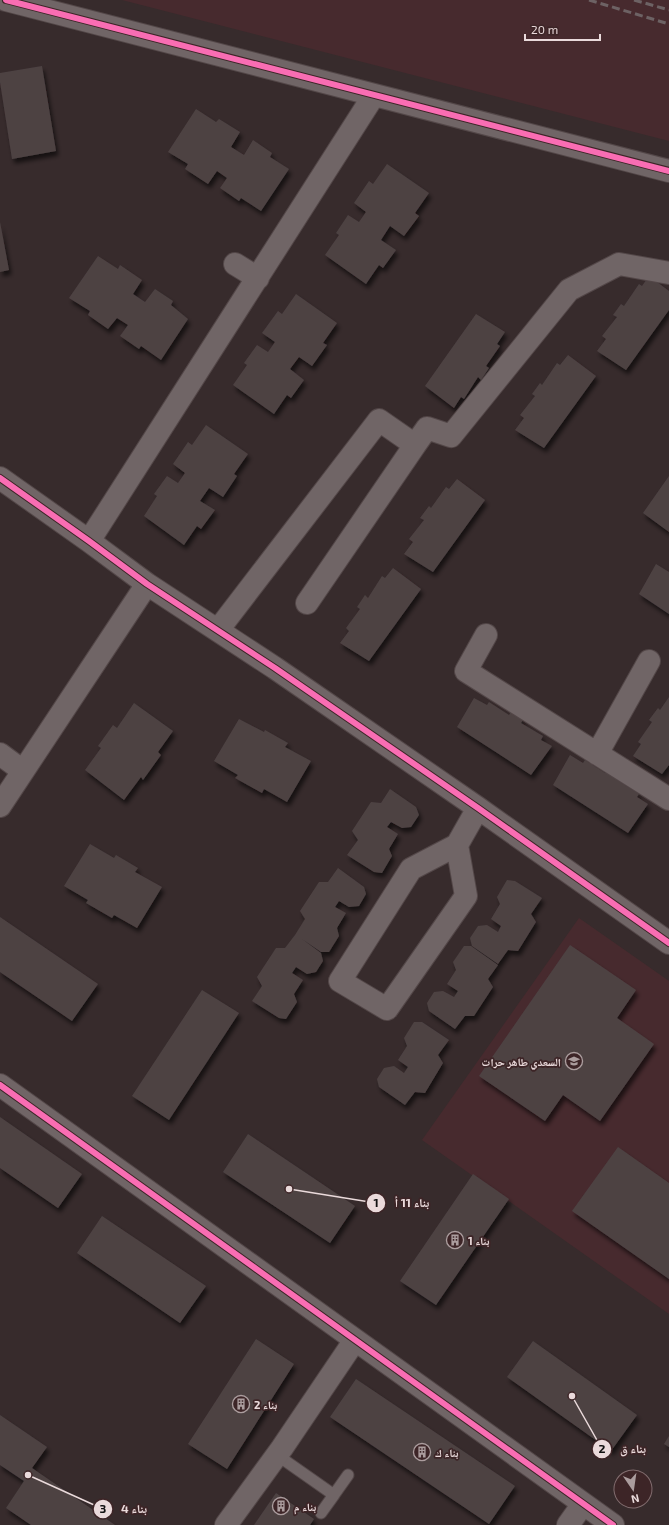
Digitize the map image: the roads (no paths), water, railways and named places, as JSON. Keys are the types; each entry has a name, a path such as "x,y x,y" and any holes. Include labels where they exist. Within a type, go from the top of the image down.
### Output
{"street":[{"path":"6,0 669,171"},
{"path":"90,541 374,94"},
{"path":"235,264 258,278"},
{"path":"307,603 427,428 452,436 569,290 619,264 669,273"},
{"path":"218,630 379,420 416,445"},
{"path":"0,478 90,541 147,584 218,630 478,808 669,944"},
{"path":"0,806 147,584"},
{"path":"486,635 466,671 669,799"},
{"path":"597,754 649,661"},
{"path":"0,754 23,771"},
{"path":"457,845 466,896 386,1009 340,981 412,869 457,845 478,808"},
{"path":"0,1085 613,1525"},
{"path":"226,1525 277,1455 355,1340"},
{"path":"568,1525 583,1504"}],"lane":[{"path":"277,1455 334,1494 321,1513 348,1475"}],"railway":[{"path":"589,0 669,24"},
{"path":"634,0 669,10"}],"place":[{"name":"السعدي طاهر حرات","path":"574,1061"},
{"name":"بناء 11 أ","path":"289,1189"},
{"name":"بناء 1","path":"455,1240"},
{"name":"بناء ق","path":"572,1396"},
{"name":"بناء 2","path":"241,1404"},
{"name":"بناء ك","path":"422,1452"},
{"name":"بناء 4","path":"28,1475"},
{"name":"بناء م","path":"281,1506"}]}
